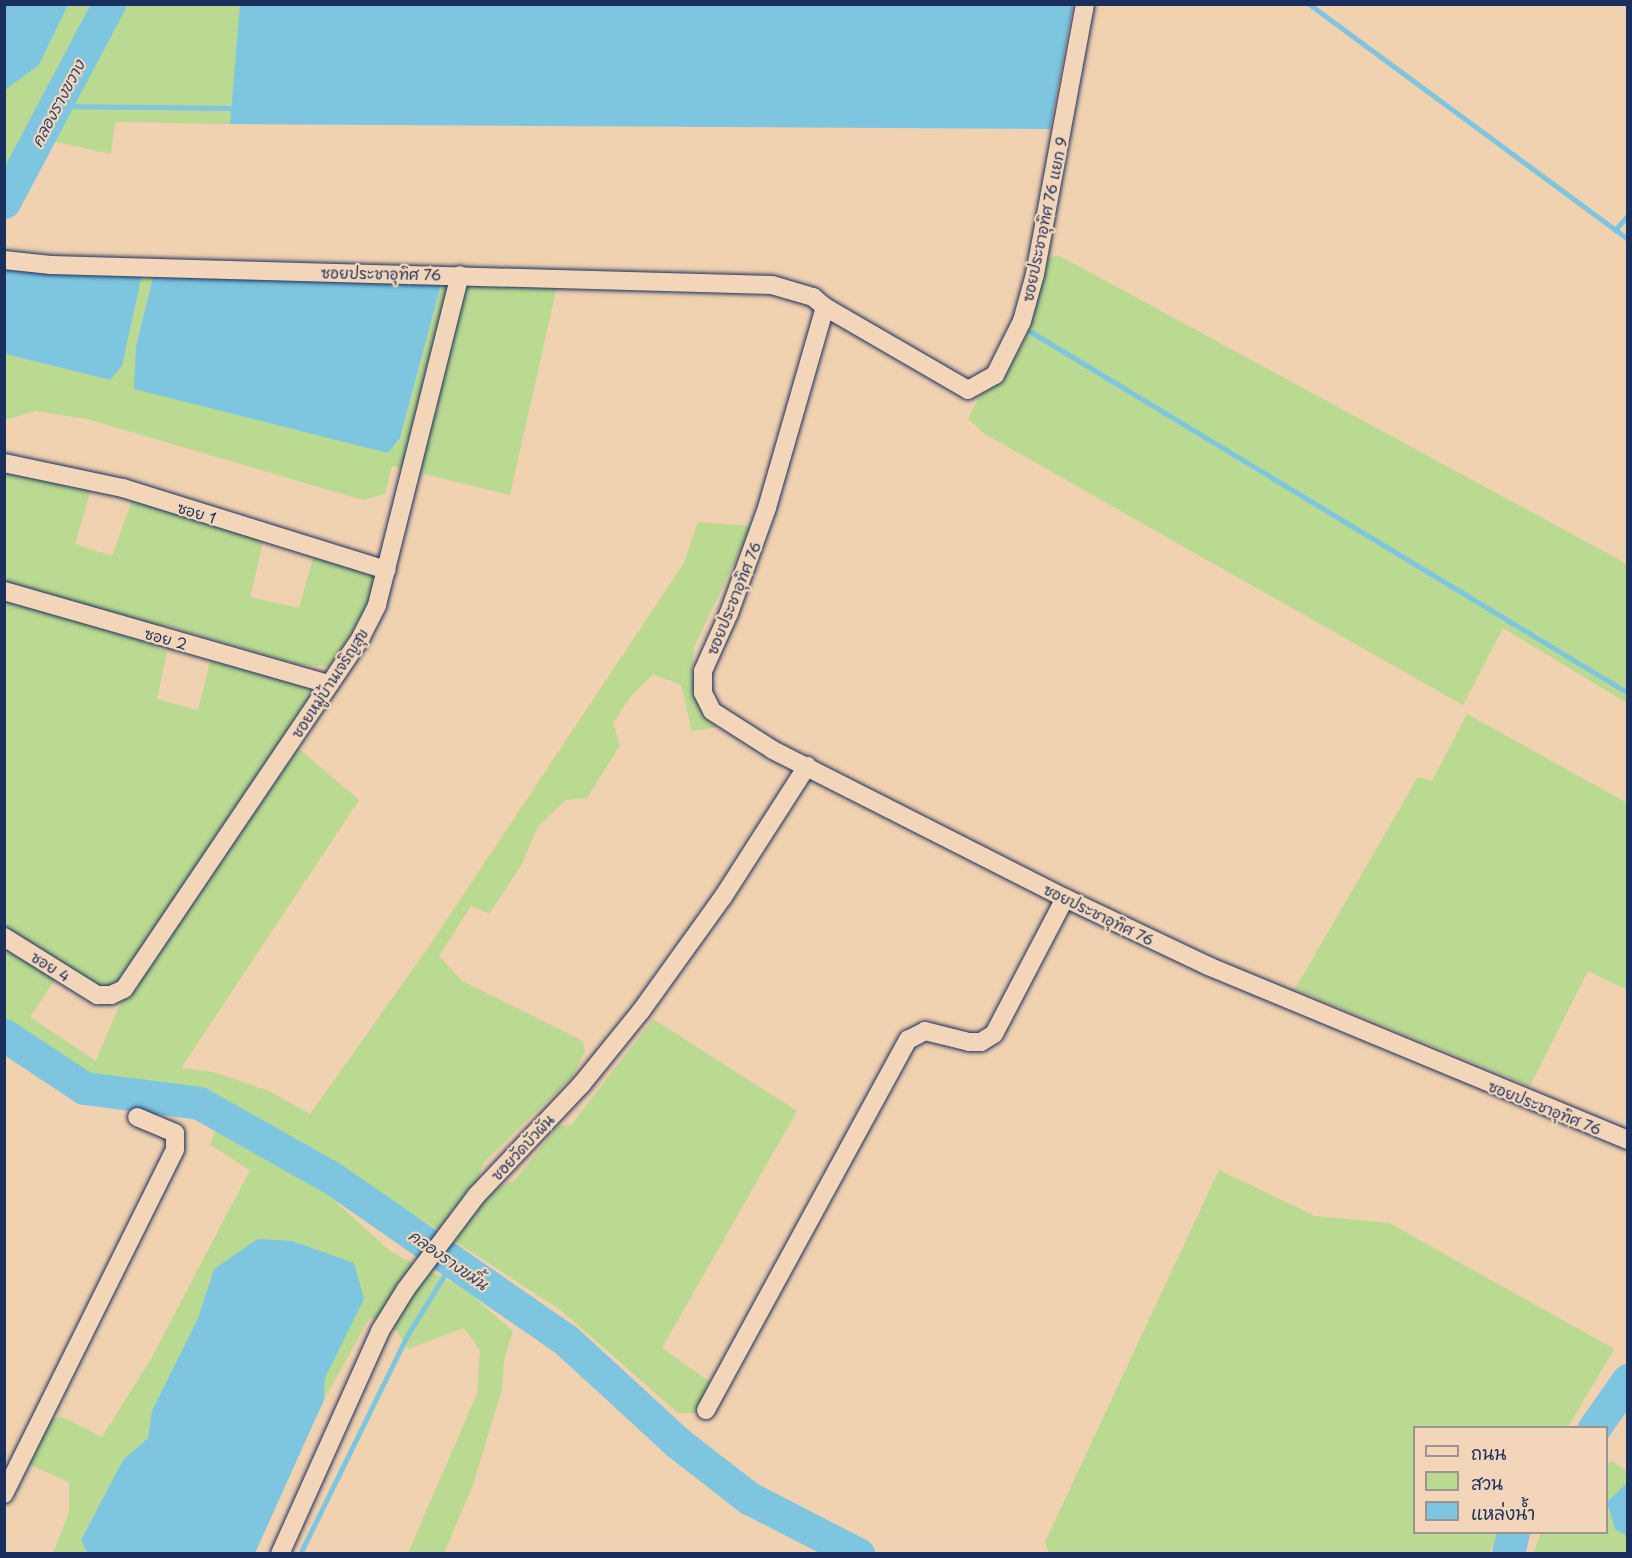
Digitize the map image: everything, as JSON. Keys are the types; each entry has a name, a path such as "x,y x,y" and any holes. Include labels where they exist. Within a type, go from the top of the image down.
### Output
{"street":[{"name":"ซอยประชาอุทิศ 76 แยก 9","path":"825,308 968,390 995,375 1022,321 1035,274 1084,4"},
{"name":"ซอยประชาอุทิศ 76","path":"5,261 772,285 793,288 813,297 825,308 752,554 703,671 703,693 712,711 728,724 807,766 1065,898 1240,981 1628,1140"},
{"name":"ซอยหมู่บ้านเจริญสุข","path":"97,995 111,995 124,989 361,637 387,570 460,275"},
{"name":"ซอย 1","path":"4,463 123,488 387,570"},
{"name":"ซอย 2","path":"4,591 328,684"},
{"name":"ซอยวัดบัวผัน","path":"280,1554 380,1331 430,1256 493,1177 580,1084 648,1003 723,897 807,766"},
{"path":"706,1410 908,1040 925,1031 969,1042 981,1042 994,1034 1065,898"},
{"name":"ซอย 4","path":"4,936 97,995"},
{"path":"4,1494 177,1142 170,1129 137,1117"}],"green space":[{"path":"68,5 91,5 5,168 4,90 39,65"},
{"path":"123,5 241,5 230,124 115,122 111,154 48,140"},
{"path":"1058,255 1627,564 1627,703 1503,628 1463,705 985,434 968,419 980,396 996,384 1026,338 1047,260"},
{"path":"142,275 153,277 136,346 388,453 400,438 441,284 557,286 510,495 392,466 385,494 363,500 87,419 35,411 5,420 5,354 110,380 122,366"},
{"path":"4,468 92,486 75,544 112,556 133,498 264,538 250,597 299,608 314,555 377,573 370,602 330,667 297,664 165,625 155,647 167,652 157,699 198,710 211,658 305,683 314,691 123,977 110,987 95,986 5,928"},
{"path":"698,522 752,526 694,647 692,677 701,713 717,727 692,731 681,685 653,674 631,696 613,723 620,745 587,798 566,800 538,826 522,864 489,914 471,906 439,956 462,981 583,1041 585,1052 571,1078 484,1162 479,1176 491,1190 514,1181 558,1126 571,1125 653,1019 797,1111 662,1348 710,1382 698,1413 678,1413 562,1311 421,1219 286,1146 271,1131 183,1089 87,1080 5,1030 4,943 56,978 30,1017 96,1061 122,999 298,748 359,800 181,1068 213,1072 269,1091 310,1114 428,948 684,563"},
{"path":"1467,714 1627,803 1627,990 1588,971 1530,1086 1295,989 1418,777 1432,781"},
{"path":"218,1124 328,1195 391,1252 465,1289 513,1331 504,1360 502,1389 473,1485 444,1553 408,1553 477,1394 480,1350 464,1328 408,1349 396,1330 370,1317 324,1400 325,1378 338,1349 214,1269 198,1318 153,1411 148,1438 123,1460 81,1540 87,1553 53,1553 69,1513 69,1482 28,1464 50,1419 62,1417 102,1437 151,1359 250,1170 210,1145"},
{"path":"1219,1170 1315,1216 1389,1223 1614,1349 1569,1426 1413,1426 1413,1534 1502,1534 1488,1553 1049,1553 1045,1542"},
{"path":"1611,1461 1627,1471 1627,1483 1608,1501 1608,1464"},
{"path":"1608,1505 1615,1529 1627,1536 1627,1553 1533,1554 1541,1534 1608,1534"}],"water":[{"path":"5,4 68,5 39,65 5,90"},
{"path":"240,4 1073,5 1050,129 230,124"},
{"path":"4,269 142,275 122,366 110,380 5,354"},
{"path":"153,277 441,284 400,438 388,453 134,389 136,346"},
{"path":"258,1239 292,1241 354,1263 364,1299 325,1378 324,1400 255,1553 87,1553 81,1540 123,1460 148,1438 152,1411 198,1318 214,1269"},
{"path":"1627,1483 1627,1536 1615,1529 1608,1501"}],"waterway":[{"name":"คลองรางขวาง","path":"4,202 109,4"},
{"path":"1309,4 1628,239"},
{"path":"55,106 237,108"},
{"path":"1615,230 1628,215"},
{"path":"1031,332 1628,693"},
{"name":"คลองรางขมิ้น","path":"4,1035 84,1088 199,1103 332,1178 566,1340 678,1443 749,1498 858,1554"},
{"path":"300,1554 408,1334 453,1261"},
{"path":"1595,1426 1628,1380"},
{"path":"1616,1401 1628,1409"},
{"path":"1508,1554 1513,1534"}]}
